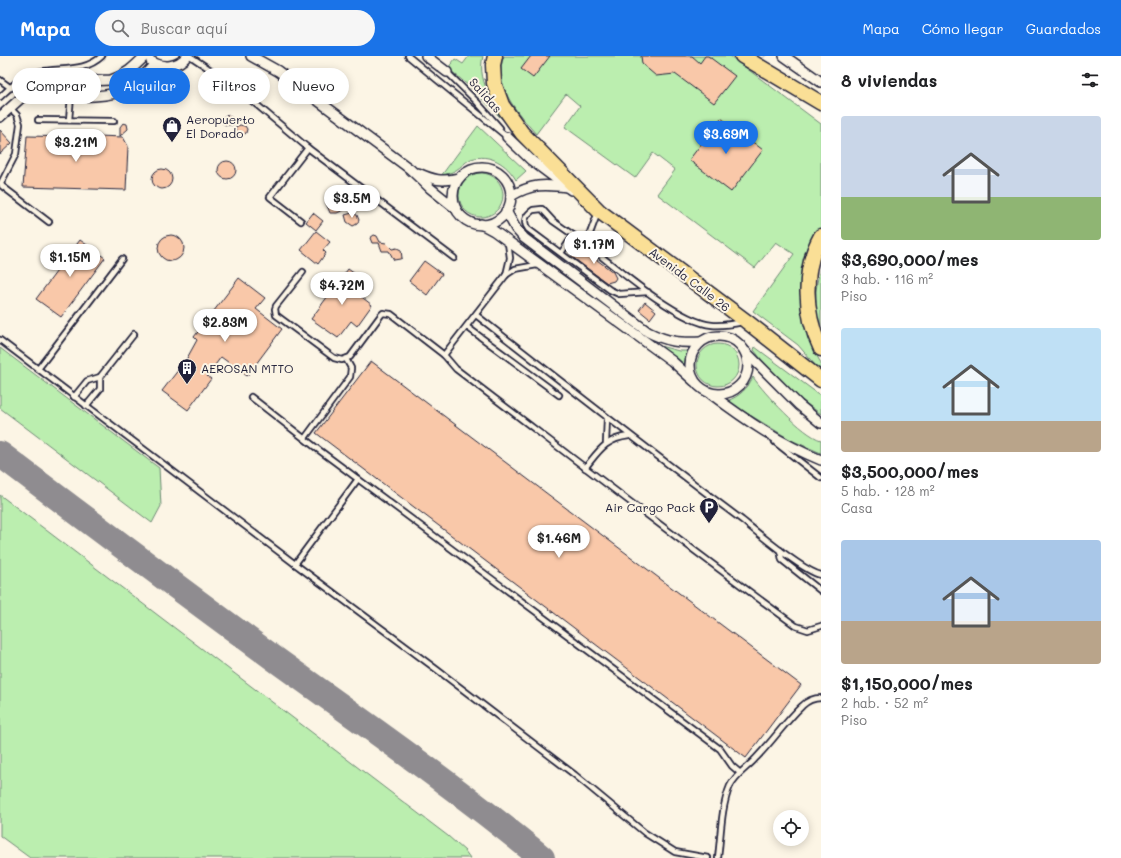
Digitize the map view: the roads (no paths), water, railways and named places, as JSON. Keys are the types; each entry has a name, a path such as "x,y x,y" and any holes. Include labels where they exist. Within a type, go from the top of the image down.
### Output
{"main road":[{"name":"Avenida Calle 26","path":"495,56 493,65 494,83 502,105 522,133 599,211 746,321 821,380"},
{"path":"742,56 821,103"},
{"path":"821,236 812,257 807,288 808,305 813,330 821,349"}],"street":[{"path":"101,80 111,80 119,77 131,70 145,56 160,66 173,66 187,56"},
{"path":"251,56 278,71 410,168 430,188 455,208 466,220 481,224 491,223 499,218 506,211 510,196 509,187 499,172 491,168 473,168 458,178 454,185 453,200 455,208"},
{"name":"Salidas","path":"426,56 447,72"},
{"path":"784,56 821,82"},
{"path":"101,95 114,94 136,83 155,64"},
{"path":"0,117 15,104"},
{"path":"507,137 531,160 599,211"},
{"path":"410,168 433,180 447,181 458,178"},
{"path":"510,196 534,185 567,187"},
{"path":"506,211 516,229 524,238 648,332 668,341 677,343 701,342"},
{"path":"481,224 539,264 672,361 701,389 710,393 758,428 795,450 821,460"},
{"path":"694,381 690,373 689,364 695,348 701,342 710,337 720,336 730,338 739,344 745,352 799,405 821,422"},
{"path":"710,393 720,395 730,393 738,388 748,371 748,361 745,352"}],"lane":[{"path":"0,97 19,80 37,72 78,69 96,62 102,56"},
{"path":"190,56 232,84 308,148 454,258"},
{"path":"408,56 507,137"},
{"name":"Salidas","path":"447,72 477,102 507,137"},
{"path":"0,80 10,88"},
{"path":"69,120 70,104"},
{"path":"10,108 17,116 20,124 16,154 1,183 2,186 49,222"},
{"path":"38,120 114,121"},
{"path":"302,221 270,197 308,148"},
{"path":"648,292 619,294 610,290 528,228 525,222 527,215 533,210 542,209 553,221 586,244 648,292 691,320 712,325 746,321"},
{"path":"586,244 599,211"},
{"path":"561,253 573,236"},
{"path":"444,355 504,277 510,258 508,242"},
{"path":"38,369 122,259"},
{"path":"807,288 817,263"},
{"path":"504,277 521,267 539,264"},
{"path":"303,272 274,309 276,315 334,358 346,360 351,368 350,377 305,438"},
{"path":"346,360 353,354 383,313 391,314 444,355 456,369 700,556 796,626 808,630 821,626"},
{"path":"476,315 629,436 780,550 812,572 821,574"},
{"path":"467,327 559,395"},
{"path":"74,396 87,381 100,377 134,334"},
{"path":"0,340 575,775 645,833 675,852 708,858"},
{"path":"86,406 100,389 100,377"},
{"path":"251,397 358,479 720,749 732,766 740,772"},
{"path":"606,443 607,418"},
{"path":"758,428 821,478"},
{"path":"585,468 606,443 620,437 629,436"},
{"path":"295,564 358,479"},
{"path":"780,550 782,560 819,587 821,591"},
{"path":"718,858 728,793 731,784 740,772 755,760 802,706 815,698 821,698"}],"place":[{"name":"Aeropuerto El Dorado","path":"172,143"},
{"name":"AEROSAN MTTO","path":"187,385"},
{"name":"Air Cargo Pack","path":"709,524"}]}
